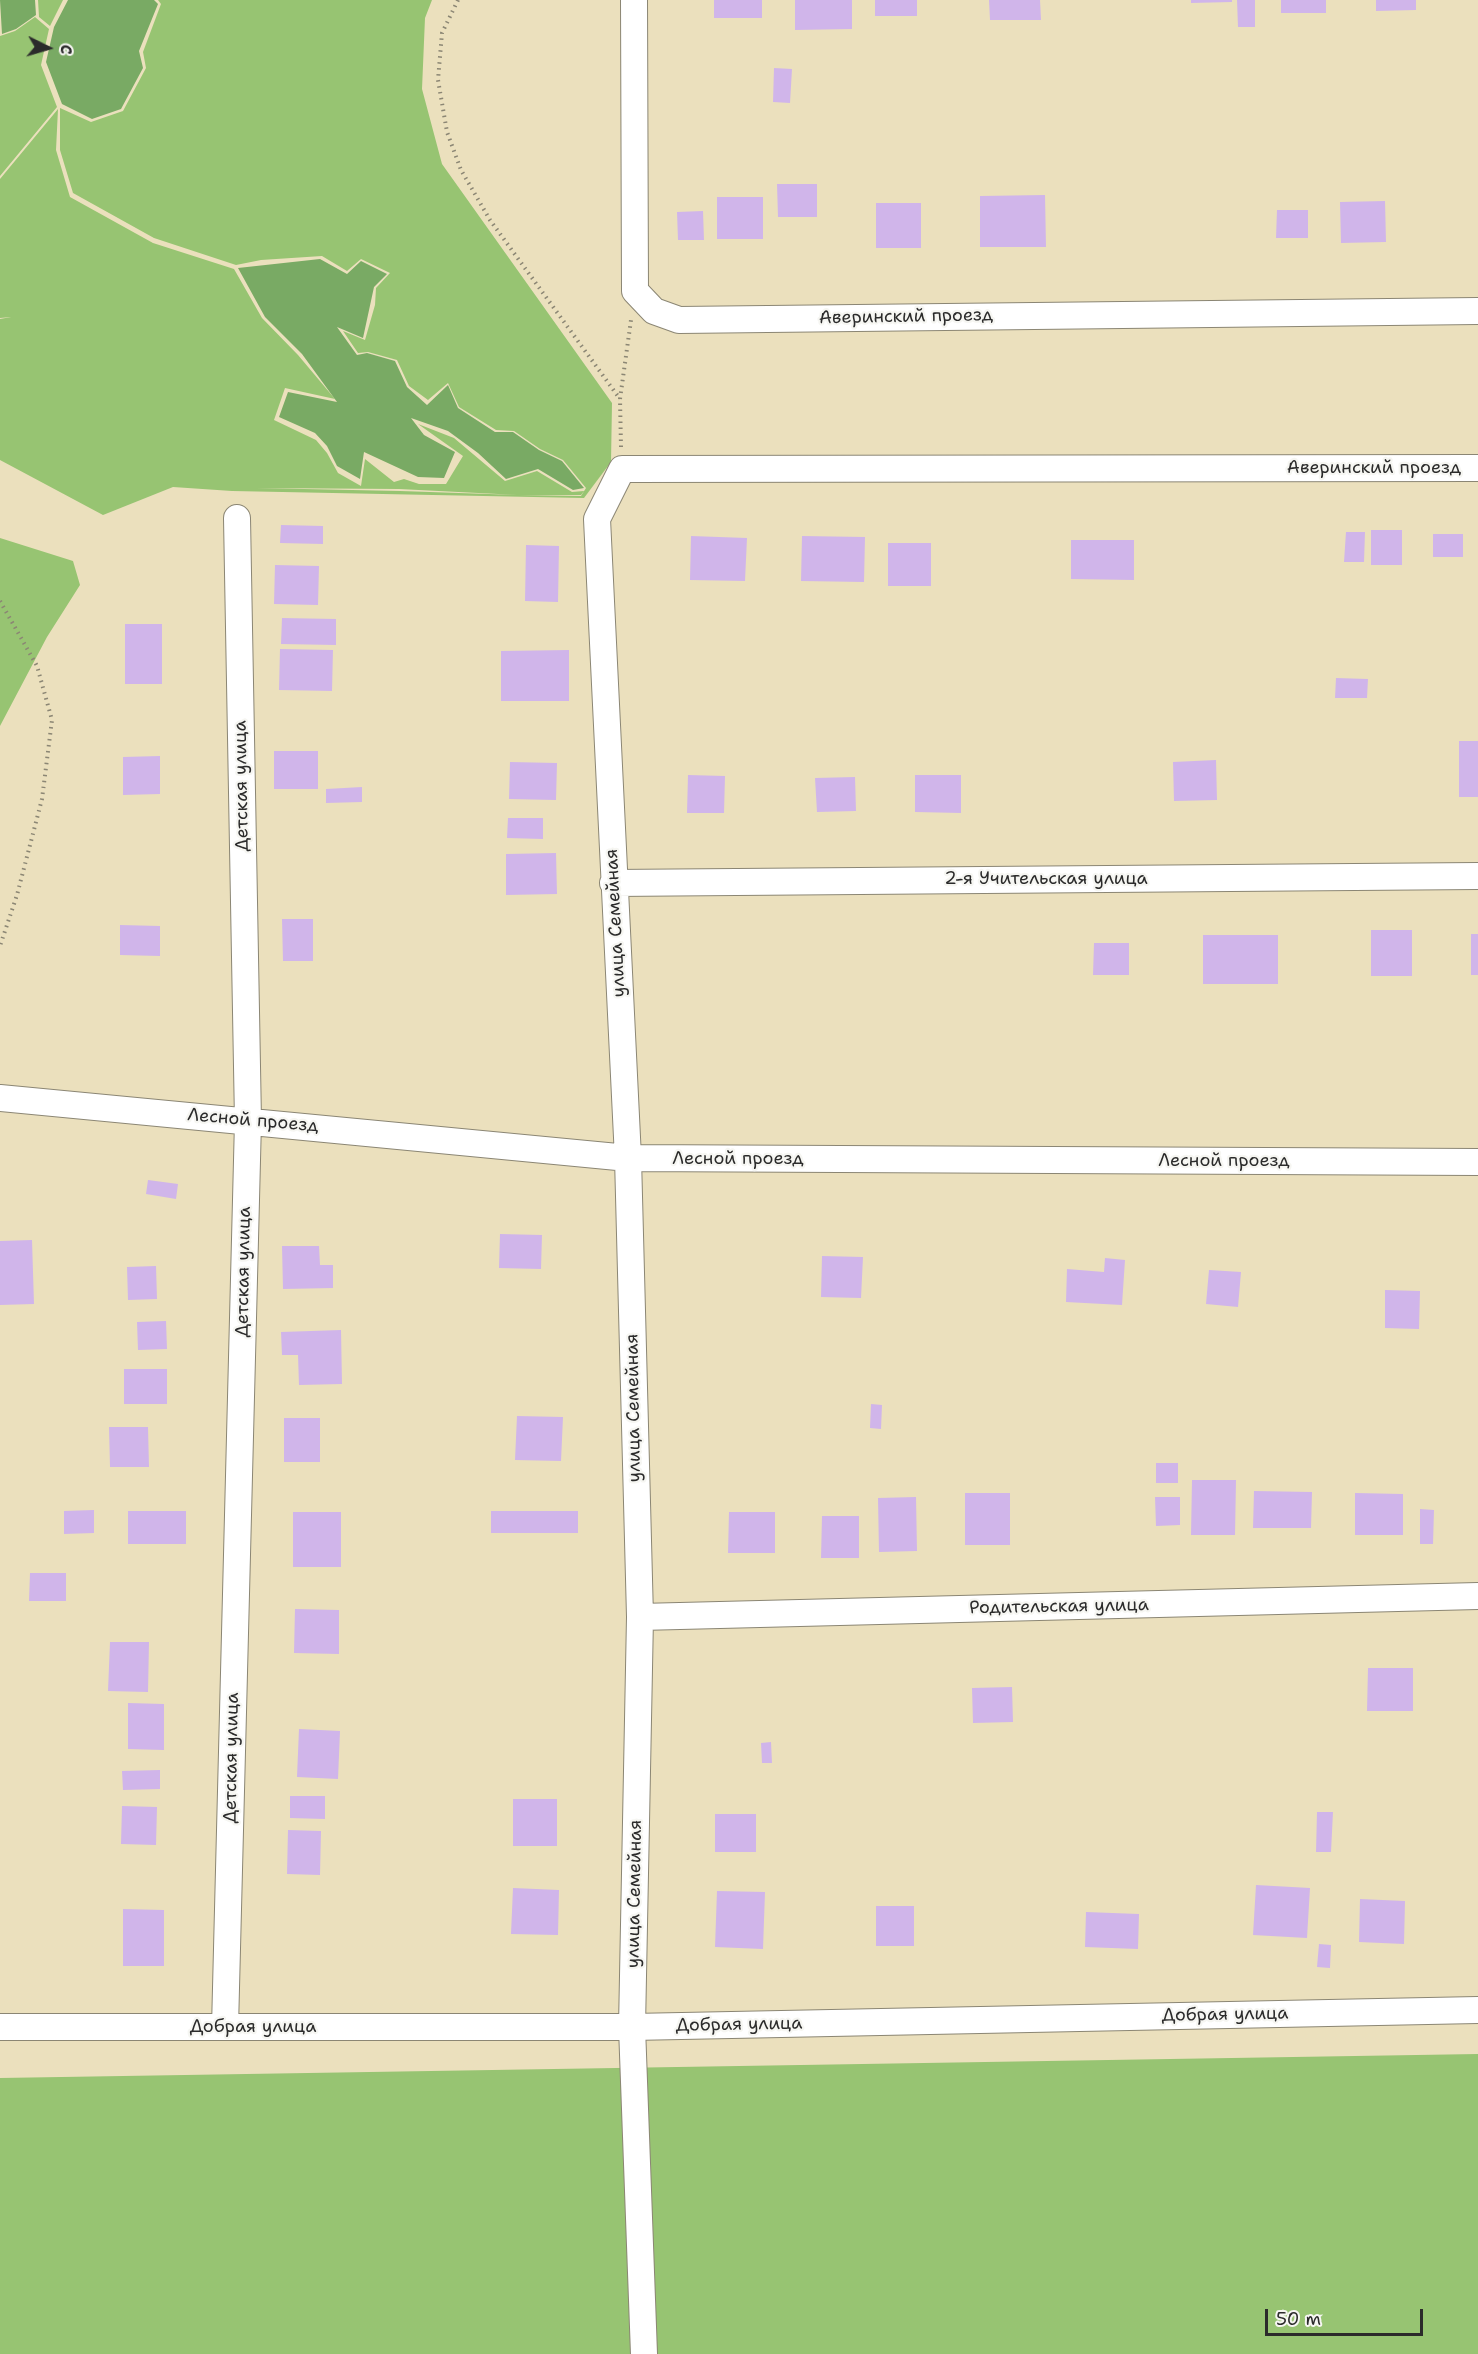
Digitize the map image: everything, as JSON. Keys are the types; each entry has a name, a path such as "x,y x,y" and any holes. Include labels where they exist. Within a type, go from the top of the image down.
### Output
{"street":[{"path":"634,0 635,291"},
{"name":"Аверинский проезд","path":"635,291 654,311 679,320 1478,311"},
{"name":"Аверинский проезд","path":"622,469 1478,468"},
{"name":"улица Семейная","path":"622,469 597,519 628,1158 640,1617 632,2027 644,2354"},
{"name":"Детская улица","path":"225,2027 248,1121 237,518"},
{"name":"2-я Учительская улица","path":"613,883 1478,876"},
{"name":"Лесной проезд","path":"0,1098 628,1158 1478,1162"},
{"name":"Родительская улица","path":"640,1617 1478,1596"},
{"name":"Добрая улица","path":"0,2026 632,2027 1478,2010"}],"path":[{"path":"458,0 442,33 438,81 447,132 461,170 490,220 620,399"},
{"path":"622,469 620,399 635,291"},
{"path":"0,601 37,666 52,720 42,799 17,895 0,946"}],"green space":[{"path":"0,0 35,0 36,15 16,29 2,34"},
{"path":"38,0 63,0 50,26 39,17"},
{"path":"68,0 154,0 158,4 139,51 143,68 121,109 92,119 62,104 46,62 54,27"},
{"path":"158,0 432,0 425,18 422,89 442,164 612,403 611,462 584,498 232,491 173,487 103,515 0,460 0,319 11,317 0,318 0,179 58,109 56,150 70,197 153,243 234,269 262,318 298,355 335,399 285,388 274,420 316,440 327,453 338,473 361,486 365,459 394,482 404,479 419,484 446,484 463,456 418,424 454,438 505,481 537,471 572,492 584,491 581,495 519,496 581,496 586,488 563,460 540,449 514,431 496,430 459,407 448,383 428,400 409,386 397,360 368,352 358,353 343,331 365,340 375,305 376,288 390,273 361,259 347,271 322,256 261,260 236,265 154,238 73,193 60,150 60,108 91,122 123,111 146,68 143,52 161,4","holes":["256,488 399,489 518,495"]},
{"path":"35,17 49,29 41,65 57,107 0,176 0,36 15,31"},
{"path":"320,259 347,274 361,261 387,274 374,287 363,338 337,327 357,355 367,353 395,361 407,387 427,405 448,385 458,408 495,432 513,432 539,450 562,461 584,488 573,490 538,469 506,479 478,453 448,431 411,418 424,435 455,452 444,478 418,477 364,452 360,479 337,466 327,446 315,433 279,417 288,392 337,402 302,354 265,317 238,268"},
{"path":"0,538 73,561 80,585 47,637 0,726"},
{"path":"1478,2054 1478,2354 0,2354 0,2078"}],"building":[{"path":"714,0 762,0 762,18 714,18"},
{"path":"795,0 852,0 852,29 795,30"},
{"path":"875,0 917,0 917,16 875,16"},
{"path":"989,0 1040,0 1041,20 990,20"},
{"path":"1191,0 1232,0 1232,2 1191,3"},
{"path":"1237,0 1255,0 1255,27 1238,27"},
{"path":"1281,0 1326,0 1326,13 1281,13"},
{"path":"1376,0 1416,0 1416,10 1376,11"},
{"path":"774,68 792,69 790,103 773,102"},
{"path":"777,184 817,184 817,217 778,217"},
{"path":"1045,195 1046,247 980,247 980,196"},
{"path":"717,197 763,197 763,239 717,239"},
{"path":"1385,201 1386,242 1341,243 1340,202"},
{"path":"876,203 921,203 921,248 876,248"},
{"path":"1277,210 1308,210 1308,238 1276,238"},
{"path":"703,211 704,240 678,240 677,212"},
{"path":"281,525 323,526 323,544 280,543"},
{"path":"1371,530 1402,530 1402,565 1371,565"},
{"path":"1346,532 1365,532 1364,562 1344,562"},
{"path":"1433,534 1463,534 1463,557 1433,557"},
{"path":"691,536 747,538 745,581 690,580"},
{"path":"802,536 865,537 864,582 801,581"},
{"path":"1071,540 1134,540 1134,580 1071,579"},
{"path":"888,543 931,543 931,586 888,586"},
{"path":"526,545 559,546 558,602 525,601"},
{"path":"275,565 319,566 318,605 274,604"},
{"path":"282,618 336,619 336,645 281,644"},
{"path":"125,624 162,624 162,684 125,684"},
{"path":"280,649 333,650 332,691 279,690"},
{"path":"569,650 569,701 501,701 501,651"},
{"path":"1336,678 1368,679 1367,698 1335,698"},
{"path":"1459,741 1478,741 1478,797 1459,797"},
{"path":"274,751 318,751 318,789 274,789"},
{"path":"160,756 160,794 123,795 123,757"},
{"path":"1216,760 1217,800 1174,801 1173,762"},
{"path":"510,762 557,763 556,800 509,799"},
{"path":"688,775 725,776 724,813 687,813"},
{"path":"915,775 961,775 961,813 915,812"},
{"path":"855,777 856,811 817,812 815,778"},
{"path":"362,787 362,802 326,803 326,789"},
{"path":"508,818 543,818 543,839 507,838"},
{"path":"556,853 557,894 506,895 506,854"},
{"path":"282,919 313,919 313,961 283,961"},
{"path":"120,925 160,926 160,956 120,955"},
{"path":"1371,930 1412,930 1412,976 1371,976"},
{"path":"1471,934 1478,934 1478,975 1471,975"},
{"path":"1203,935 1278,935 1278,984 1203,984"},
{"path":"1094,943 1129,943 1129,975 1093,975"},
{"path":"148,1180 178,1184 176,1199 146,1194"},
{"path":"500,1234 542,1235 541,1269 499,1268"},
{"path":"32,1240 34,1304 0,1305 0,1241"},
{"path":"282,1246 319,1246 320,1265 333,1265 333,1288 283,1289"},
{"path":"822,1256 863,1257 861,1298 821,1297"},
{"path":"1105,1258 1125,1260 1122,1305 1066,1302 1067,1269 1104,1272"},
{"path":"156,1266 157,1299 128,1300 127,1267"},
{"path":"1209,1270 1241,1272 1238,1307 1206,1304"},
{"path":"1385,1290 1420,1291 1419,1329 1385,1328"},
{"path":"166,1321 167,1349 138,1350 137,1322"},
{"path":"341,1330 342,1384 299,1385 298,1355 282,1355 281,1332"},
{"path":"124,1369 167,1369 167,1404 124,1404"},
{"path":"871,1404 882,1405 881,1429 870,1428"},
{"path":"517,1416 563,1417 561,1461 515,1460"},
{"path":"284,1418 320,1418 320,1462 284,1462"},
{"path":"109,1427 148,1427 149,1467 110,1467"},
{"path":"1156,1463 1178,1463 1178,1483 1156,1483"},
{"path":"1192,1480 1236,1480 1235,1535 1191,1535"},
{"path":"1254,1491 1312,1492 1311,1528 1253,1528"},
{"path":"965,1493 1010,1493 1010,1545 965,1545"},
{"path":"1355,1493 1403,1494 1403,1535 1355,1535"},
{"path":"916,1497 917,1551 879,1552 878,1498"},
{"path":"1155,1497 1180,1497 1180,1525 1156,1526"},
{"path":"1420,1509 1434,1510 1433,1544 1420,1544"},
{"path":"94,1510 94,1533 64,1534 64,1511"},
{"path":"128,1511 186,1511 186,1544 128,1544"},
{"path":"491,1511 578,1511 578,1533 491,1533"},
{"path":"293,1512 341,1512 341,1567 293,1567"},
{"path":"729,1512 775,1512 775,1553 728,1553"},
{"path":"822,1516 859,1516 859,1558 821,1558"},
{"path":"30,1573 66,1573 66,1601 29,1601"},
{"path":"295,1609 339,1610 339,1654 294,1653"},
{"path":"110,1642 149,1642 148,1692 108,1691"},
{"path":"1368,1668 1413,1668 1413,1711 1367,1711"},
{"path":"1012,1687 1013,1722 973,1723 972,1688"},
{"path":"128,1703 164,1704 164,1750 128,1749"},
{"path":"299,1729 340,1731 338,1779 297,1777"},
{"path":"771,1742 772,1763 762,1763 761,1743"},
{"path":"160,1770 160,1789 123,1790 122,1771"},
{"path":"290,1796 325,1796 325,1819 290,1818"},
{"path":"513,1799 557,1799 557,1846 513,1846"},
{"path":"122,1806 157,1807 156,1845 121,1844"},
{"path":"1317,1812 1333,1812 1331,1852 1316,1852"},
{"path":"715,1814 756,1814 756,1852 715,1852"},
{"path":"288,1830 321,1831 320,1875 287,1874"},
{"path":"1256,1885 1310,1888 1307,1938 1253,1935"},
{"path":"513,1888 559,1890 558,1935 511,1934"},
{"path":"717,1891 765,1892 763,1949 715,1947"},
{"path":"1360,1899 1405,1901 1404,1944 1359,1942"},
{"path":"876,1906 914,1906 914,1946 876,1946"},
{"path":"123,1909 164,1910 164,1966 123,1966"},
{"path":"1086,1912 1139,1914 1138,1949 1085,1947"},
{"path":"1319,1944 1331,1945 1330,1968 1317,1967"}]}
